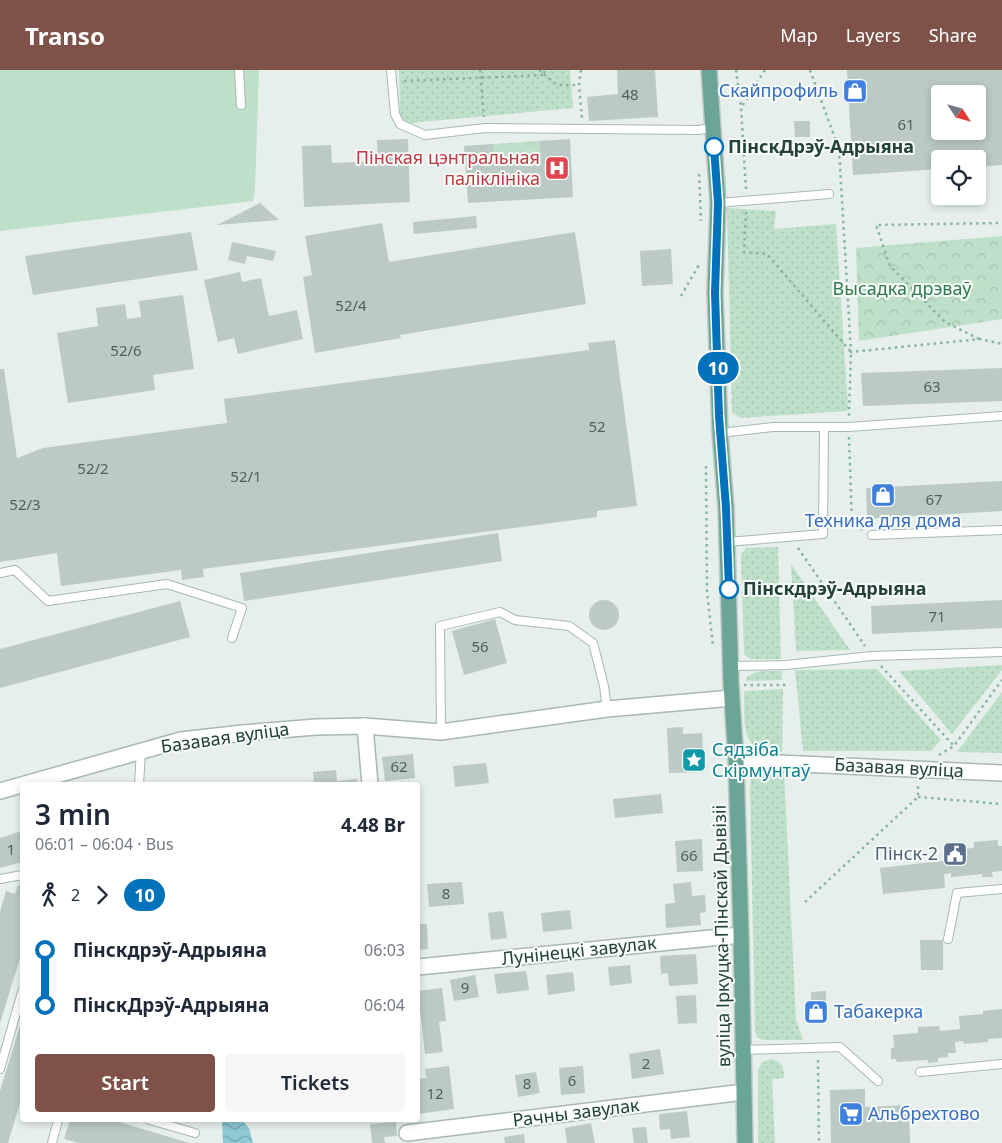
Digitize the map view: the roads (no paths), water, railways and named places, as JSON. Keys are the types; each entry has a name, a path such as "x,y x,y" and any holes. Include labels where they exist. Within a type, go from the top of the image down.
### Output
{"main road":[{"name":"вуліца Іркуцка-Пінскай Дывізіі","path":"709,70 718,203 715,293 736,761 745,1143"}],"street":[{"path":"370,782 365,726 441,732 607,709 732,698"},
{"name":"Базавая вуліца","path":"31,782 180,740 243,732 365,726"},
{"name":"Базавая вуліца","path":"736,761 1002,773"},
{"name":"Базавая вуліца","path":"0,791 20,785"},
{"name":"Лунінецкі завулак","path":"420,967 741,935"},
{"name":"Рачны завулак","path":"407,1132 744,1092"}],"lane":[{"path":"239,70 241,105"},
{"path":"391,70 395,114 400,124 425,135 485,128 698,130 712,128"},
{"path":"718,203 829,194"},
{"path":"720,433 772,427 849,426 1002,416"},
{"path":"727,542 822,534 824,427"},
{"path":"872,535 1002,530"},
{"path":"0,573 15,570 48,601 167,584 242,608 232,638"},
{"path":"441,732 440,626 500,612 515,620 569,626 593,643 604,686 607,709"},
{"path":"732,666 786,665 872,656 1002,652"},
{"path":"139,782 141,750"},
{"path":"0,879 20,874"},
{"path":"948,939 957,893 1002,889"},
{"path":"0,1069 20,999"},
{"path":"743,1050 840,1046 878,1081"},
{"path":"920,1072 1002,1064"},
{"path":"52,1143 57,1122"},
{"path":"157,1122 195,1133"}],"water":[{"path":"222,1122 244,1122 249,1128 253,1143 223,1143"}],"place":[{"name":"Скайпрофиль","path":"855,91"},
{"name":"ПінскДрэў-Адрыяна","path":"714,147"},
{"name":"Пінская цэнтральная паліклініка","path":"557,168"},
{"name":"Техника для дома","path":"883,495"},
{"name":"Пінскдрэў-Адрыяна","path":"729,589"},
{"name":"Сядзіба Скірмунтаў","path":"694,760"},
{"name":"Пінск-2","path":"955,854"},
{"name":"Табакерка","path":"816,1012"},
{"name":"Альбрехтово","path":"851,1114"}],"park label":[{"name":"Высадка дрэваў","path":"902,289"}]}
